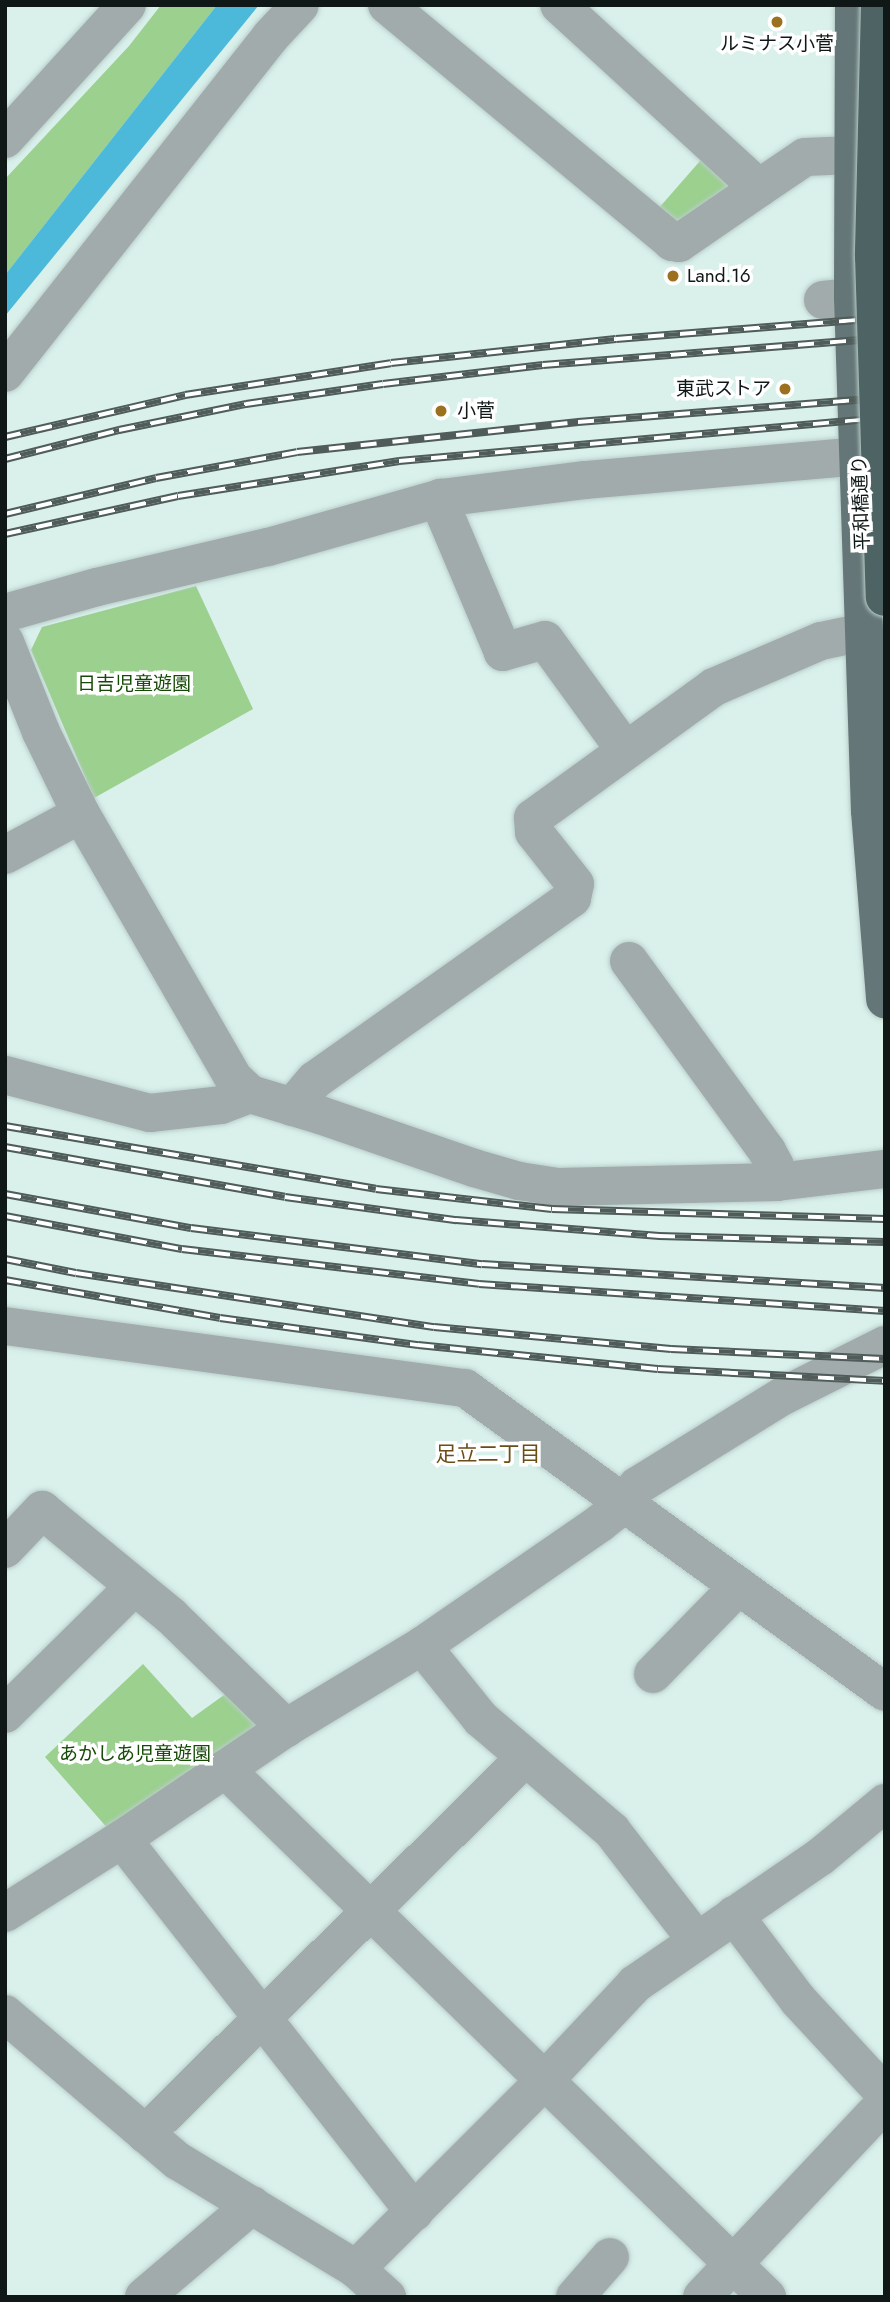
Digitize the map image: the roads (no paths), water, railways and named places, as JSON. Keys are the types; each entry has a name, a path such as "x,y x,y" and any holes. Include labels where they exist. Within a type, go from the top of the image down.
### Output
{"highway":[{"path":"880,5 874,256 885,597"}],"main road":[{"name":"平和橋通り","path":"854,5 853,155 838,298 859,456 870,811 885,999"}],"street":[{"path":"5,373 271,36 300,5"},
{"path":"387,5 672,243 680,243 805,157 853,155"},
{"path":"558,5 759,188"},
{"path":"5,139 110,11"},
{"path":"5,613 96,587 268,547 441,498 586,480 859,456"},
{"path":"441,498 446,517 503,652 545,640 625,750"},
{"path":"292,1107 316,1080 572,898 575,884 534,832 533,818 714,687 821,641 865,632"},
{"path":"5,642 41,732 81,814 234,1079 250,1094 474,1168 532,1184 584,1187 777,1182 885,1169"},
{"path":"5,855 81,814"},
{"path":"629,961 767,1151 775,1166 777,1182"},
{"path":"5,1075 150,1113 221,1105 250,1094"},
{"path":"5,1326 465,1388 885,1692"},
{"path":"5,1913 122,1839 286,1728 422,1646 624,1504 637,1486 783,1396 885,1345"},
{"path":"5,1549 42,1510 171,1616 286,1728"},
{"path":"5,1714 135,1586"},
{"path":"653,1674 738,1587"},
{"path":"422,1646 481,1720 612,1832 697,1941"},
{"path":"145,2134 525,1758"},
{"path":"225,1769 767,2297"},
{"path":"355,2269 545,2080 635,1984 820,1857 885,1804"},
{"path":"122,1839 414,2213"},
{"path":"734,1915 798,2000 885,2094"},
{"path":"5,2014 178,2161 355,2269 387,2297"},
{"path":"702,2297 885,2103"},
{"path":"145,2297 252,2205"},
{"path":"575,2297 610,2257"}],"water":[{"path":"217,5 259,5 5,316 5,275"}],"railway":[{"path":"5,437 185,395 391,363 616,339 885,318"},
{"path":"5,459 119,430 246,404 383,384 543,365 885,338"},
{"path":"5,514 156,478 297,452 578,422 885,398"},
{"path":"5,534 178,496 399,461 885,418"},
{"path":"5,1126 376,1189 552,1209 885,1219"},
{"path":"5,1147 285,1197 456,1220 659,1236 885,1242"},
{"path":"5,1194 191,1228 482,1264 885,1288"},
{"path":"5,1216 182,1249 479,1284 885,1311"},
{"path":"5,1259 76,1273 434,1327 671,1349 885,1359"},
{"path":"5,1280 220,1318 418,1345 658,1369 885,1381"}],"place":[{"name":"ルミナス小菅","path":"777,22"},
{"name":"Land.16","path":"673,276"},
{"name":"東武ストア","path":"785,389"},
{"name":"小菅","path":"441,411"}],"district":[{"name":"足立二丁目","path":"488,1454"}],"park label":[{"name":"日吉児童遊園","path":"134,684"},
{"name":"あかしあ児童遊園","path":"135,1754"}]}
